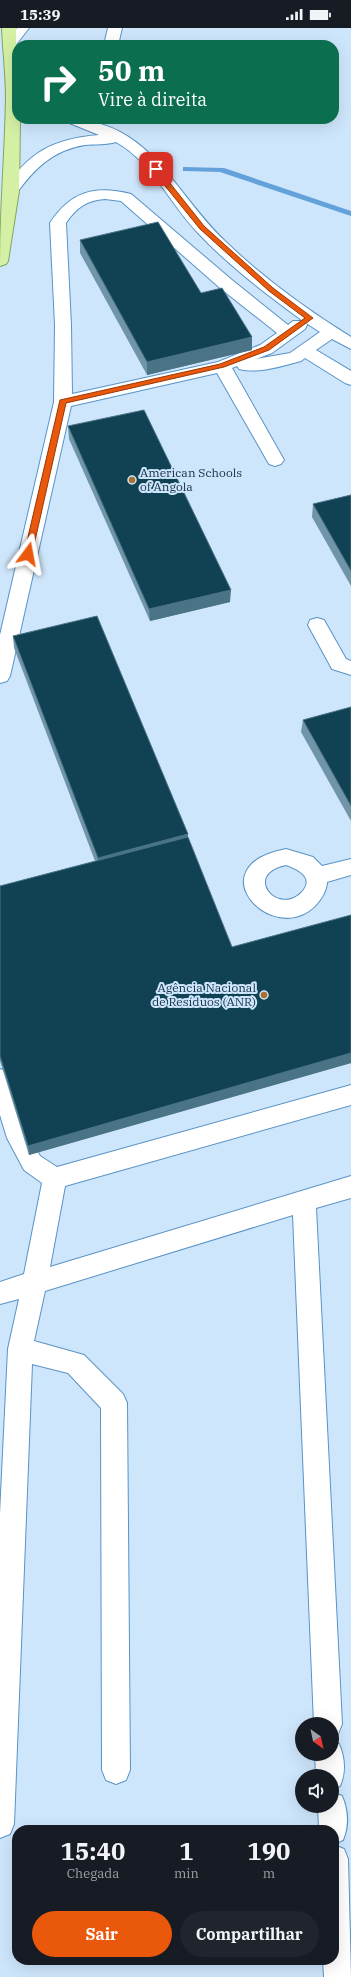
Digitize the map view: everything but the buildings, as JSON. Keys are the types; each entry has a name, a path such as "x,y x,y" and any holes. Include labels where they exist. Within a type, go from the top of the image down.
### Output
{"main road":[{"path":"9,28 12,57"},
{"path":"0,261 11,191 14,124"}],"street":[{"path":"112,40 115,28"},
{"path":"84,124 120,139 137,149 147,159 202,228 232,257 271,290 309,318 351,344"},
{"path":"11,191 31,164 56,148 89,139 120,139"},
{"path":"0,676 63,402 63,325 58,223 64,213 72,205 83,198 112,194 126,197 215,275 287,333"},
{"path":"63,402 222,366 266,349 309,318"},
{"path":"222,366 264,364 295,357 331,332"},
{"path":"305,351 351,379"},
{"path":"222,366 275,460"},
{"path":"317,624 339,664 351,668"},
{"path":"316,876 351,867"},
{"path":"0,1079 19,1138 32,1162 55,1178"},
{"path":"55,1178 351,1095"},
{"path":"0,1824 20,1349 35,1282 55,1178"},
{"path":"0,1293 351,1187"},
{"path":"304,1202 328,1717"},
{"path":"20,1349 75,1363 114,1403 116,1770"},
{"path":"332,1813 333,1825"},
{"path":"339,1957 340,1977"}],"lane":[{"path":"14,40 23,28"}],"waterway":[{"path":"186,169 221,170 351,214"}],"place":[{"name":"American Schools of Angola","path":"132,480"},
{"name":"Agência Nacional de Resíduos (ANR)","path":"264,995"}],"route":[{"path":"28,554 63,402 222,366 266,349 309,318 271,290 232,257 202,228 156,169"}]}
